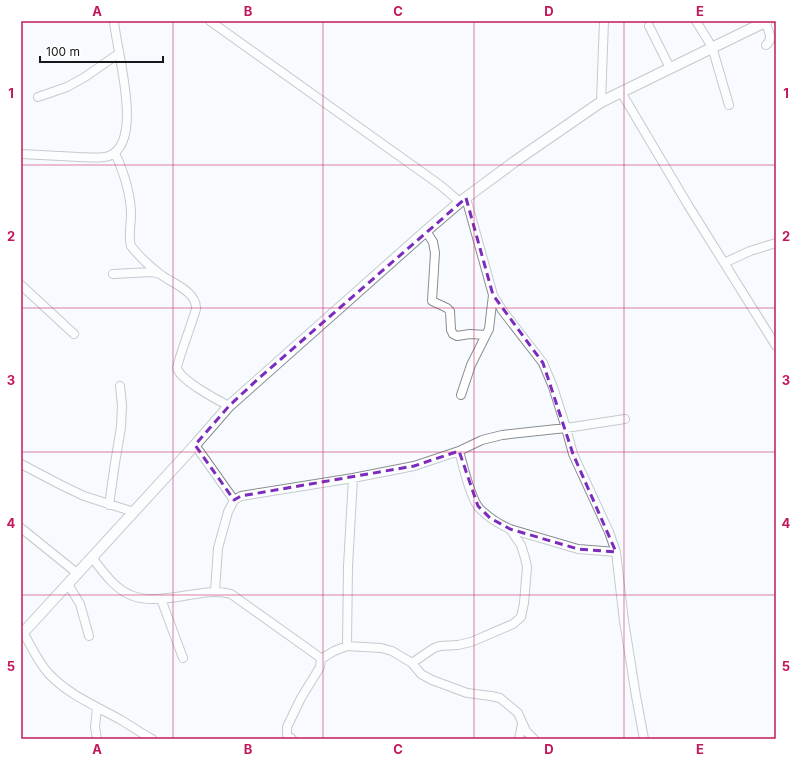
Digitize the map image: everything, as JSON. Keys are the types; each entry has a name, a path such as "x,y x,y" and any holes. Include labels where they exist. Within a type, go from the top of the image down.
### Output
{"street":[{"path":"21,154 93,158 108,156 119,150 124,140 127,120 125,86 118,54 114,21"},
{"path":"210,21 463,200 493,295 502,310 543,363 553,387 573,454 609,532 616,552 625,629 644,739"},
{"path":"601,102 604,21"},
{"path":"696,21 712,47 729,104"},
{"path":"152,739 123,721 74,695 48,674 22,634 196,445 229,406 463,200 569,123 601,102 766,21 771,39 766,45"},
{"path":"649,26 670,68"},
{"path":"38,97 67,87 85,77 118,54"},
{"path":"621,92 688,205 776,346"},
{"path":"114,153 124,173 131,206 131,246 160,274 187,292 196,304 196,309 177,368 181,375 189,381 209,395 229,406"},
{"path":"426,231 432,242 435,253 432,301 450,311 451,330 453,334 457,336 470,334 486,335"},
{"path":"724,263 750,251 776,243"},
{"path":"113,274 152,272 160,274"},
{"path":"21,285 74,334"},
{"path":"461,395 471,365 489,328 493,295"},
{"path":"109,504 121,427 122,405 120,386"},
{"path":"215,591 218,548 228,512 234,500 241,496 353,478 414,466 459,451 482,440 502,435 566,428 625,419"},
{"path":"196,445 234,500"},
{"path":"459,451 470,488 478,506 490,518 510,529 578,549 616,552"},
{"path":"21,464 84,496 134,512"},
{"path":"347,646 348,566 353,478"},
{"path":"21,528 78,574"},
{"path":"412,663 434,648 470,642 513,624 521,617 524,603 527,567 521,545 510,529"},
{"path":"92,557 105,576 114,585 133,597 161,599 215,591 231,594 240,599 321,659"},
{"path":"68,584 80,604 89,636"},
{"path":"161,599 183,658"},
{"path":"321,659 334,651 347,646 381,648 392,651 412,663 421,674 432,680 458,691 500,698 518,712 526,731 534,739"},
{"path":"281,739 286,732 286,727 301,698 320,667 321,659"},
{"path":"97,739 95,727 98,708"},
{"path":"519,739 522,724"},
{"path":"286,732 292,739"}],"highlighted area":[{"path":"466,198 493,295 543,363 573,454 616,552 578,549 510,529 490,518 478,506 459,451 414,466 241,496 234,500 195,445 229,406 258,379"}]}
